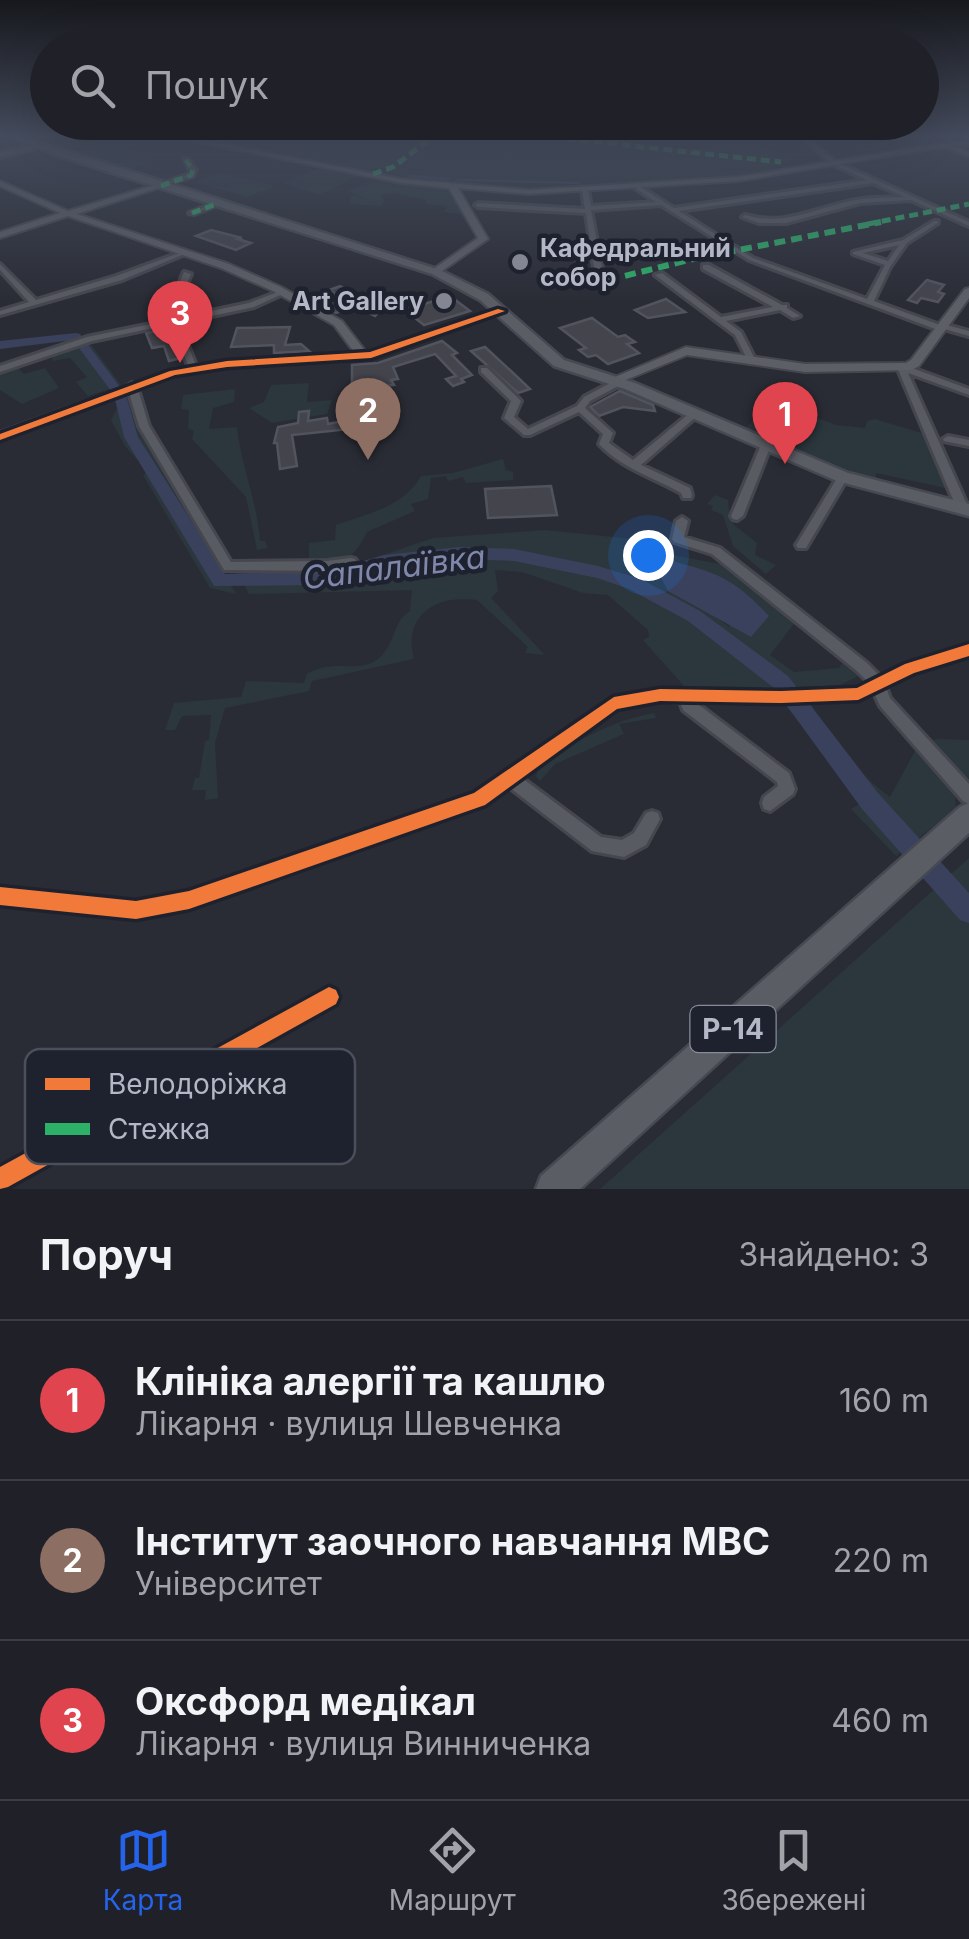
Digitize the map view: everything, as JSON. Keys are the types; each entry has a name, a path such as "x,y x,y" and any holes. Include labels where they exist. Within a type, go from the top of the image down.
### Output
{"main road":[{"path":"180,192 436,272 484,297 559,363 616,381 844,476 966,510"},
{"name":"Р-14","path":"554,1189 969,816"}],"street":[{"path":"21,192 68,214 184,252 283,292 341,326 363,356"},
{"path":"2,233 139,192"},
{"path":"436,272 482,238 456,192"},
{"path":"585,192 603,278"},
{"path":"646,192 754,260 869,303 969,334"},
{"path":"673,210 799,192"},
{"path":"899,192 969,224"},
{"path":"745,217 768,222 795,219 861,200 912,198"},
{"path":"478,205 588,210 662,203"},
{"path":"192,214 216,204"},
{"path":"869,303 906,242 936,222"},
{"path":"890,264 855,252 906,242"},
{"path":"0,313 184,252"},
{"path":"0,266 34,303"},
{"path":"706,267 796,316"},
{"path":"187,274 172,303 173,320 193,368"},
{"path":"659,276 740,336 752,361"},
{"path":"484,370 516,401 509,418 527,433 580,408 586,399 616,381 686,351 806,368 901,367 914,363 942,327 964,307 969,291"},
{"path":"0,369 81,342 250,305 283,292"},
{"path":"718,320 784,307"},
{"path":"1,436 193,368 363,356 500,312"},
{"path":"901,367 969,392"},
{"path":"901,367 966,510"},
{"path":"128,388 144,426 228,567 327,566 350,562"},
{"path":"580,408 608,433 605,446 622,460 682,488 687,495"},
{"path":"635,464 694,414"},
{"path":"948,439 969,443"},
{"path":"737,516 766,445"},
{"path":"802,545 844,476"},
{"path":"682,521 678,539 716,551 877,683 885,702 969,796"},
{"path":"0,896 136,910 162,907 466,804 488,794 614,703 636,696 858,694 928,662 969,650"},
{"path":"686,695 688,704 784,778 787,789 770,803"},
{"path":"508,776 598,845 624,850 640,839 652,819"},
{"path":"234,1049 328,997"},
{"path":"0,1179 27,1164"}],"shaded area":[{"path":"352,192 450,192 464,214 444,212 447,206 425,204 427,200 392,193 380,196 385,201 380,206 350,204 351,195 367,200"},
{"path":"89,342 121,385 88,396 76,382 87,377 70,358 52,361 54,352"},
{"path":"16,366 24,374 45,368 59,388 22,404 0,390 0,371"},
{"path":"309,383 307,402 332,400 327,414 272,423 249,408 264,402 271,385"},
{"path":"235,389 234,402 213,408 209,429 237,427 260,541 265,541 268,548 257,550 246,497 192,439 189,410 181,409 183,395"},
{"path":"132,393 138,424 236,594 210,588 143,475 148,472 125,446 111,420 118,407 114,400"},
{"path":"773,401 836,425 865,428 867,421 875,419 925,434 945,488 876,473 876,479 863,478 743,431"},
{"path":"503,459 506,470 513,472 513,480 466,483 463,477 448,481 446,476 431,478 428,499 411,504 415,511 367,532 345,559 309,564 309,543 335,540 336,525 396,502 421,476 453,473"},
{"path":"715,495 728,500 729,511 734,512 736,520 733,524 757,543 755,555 776,565 766,574 733,546 723,515 707,504"},
{"path":"545,530 652,541 652,551 725,565 796,621 770,655 794,672 839,668 842,663 802,630 804,627 860,675 840,685 800,689 756,655 747,664 778,689 684,686 643,640 649,637 648,630 608,595 583,593 522,572 495,570 498,591 491,598 545,655 525,653 528,647 477,600 436,604 418,619 413,630 414,659 312,681 309,691 225,708 215,743 218,798 205,800 206,790 192,790 195,778 199,778 205,741 209,740 211,715 182,716 175,730 165,730 174,703 241,697 246,681 304,683 307,673 319,668 372,663 386,650 398,623 410,611 412,590 249,594 237,571 351,566 433,538","holes":["670,560 692,566 730,627 702,608"]},
{"path":"783,702 811,703 844,755 890,797 916,749 955,792 956,809 896,856 851,809 861,803"},
{"path":"654,713 656,718 619,724 624,734 555,764 540,781 536,776 539,766 580,740 623,721"},
{"path":"969,740 969,779 929,741"},
{"path":"969,858 969,1189 600,1189"}],"water":[{"path":"670,560 725,579 769,616 751,637 668,591 656,568"}],"building":[{"path":"211,230 251,243 236,250 196,236"},
{"path":"927,280 944,285 938,292 944,294 938,302 908,300"},
{"path":"340,286 377,314 355,306 336,313 317,303 337,295 329,290"},
{"path":"450,296 470,311 424,325 405,310"},
{"path":"666,299 685,312 648,318 635,310"},
{"path":"592,318 618,337 625,335 635,342 627,344 639,353 608,364 596,355 588,357 579,350 586,348 560,328"},
{"path":"290,327 285,345 301,344 309,351 274,353 274,345 231,347 237,328"},
{"path":"170,328 181,358 169,361 164,346 152,348 146,333"},
{"path":"442,341 457,353 452,355 472,375 461,379 464,382 453,386 446,379 456,376 435,354 393,367 398,379 391,380 394,385 352,389 352,365 378,363"},
{"path":"485,347 530,389 518,393 471,351"},
{"path":"620,391 653,405 655,411 623,407 599,416 590,407"},
{"path":"309,411 308,421 327,418 328,424 348,420 350,429 292,435 297,466 280,469 274,443 278,427 298,423 299,412"},
{"path":"551,486 557,515 488,518 485,489"}],"waterway":[{"name":"Сапалаївка","path":"0,345 76,336 120,395 131,437 220,581 329,578 384,561 459,553 514,555 598,572 635,584 694,616 781,682 870,801 969,911"}],"marked path":[{"path":"192,213 216,204"},
{"path":"592,284 693,259 969,204"}],"cycle path":[{"path":"0,437 173,373 227,364 371,355 501,311"},
{"path":"0,896 136,910 189,900 479,799 614,703 660,695 858,694 910,668 969,650"},
{"path":"235,1049 329,997"},
{"path":"0,1179 27,1164"}],"place":[{"name":"Кафедральний собор","path":"520,262"},
{"name":"Art Gallery","path":"444,301"},
{"name":"Оксфорд медікал","path":"180,363"},
{"name":"Інститут заочного навчання МВС","path":"368,460"},
{"name":"Клініка алергії та кашлю","path":"785,464"}]}
